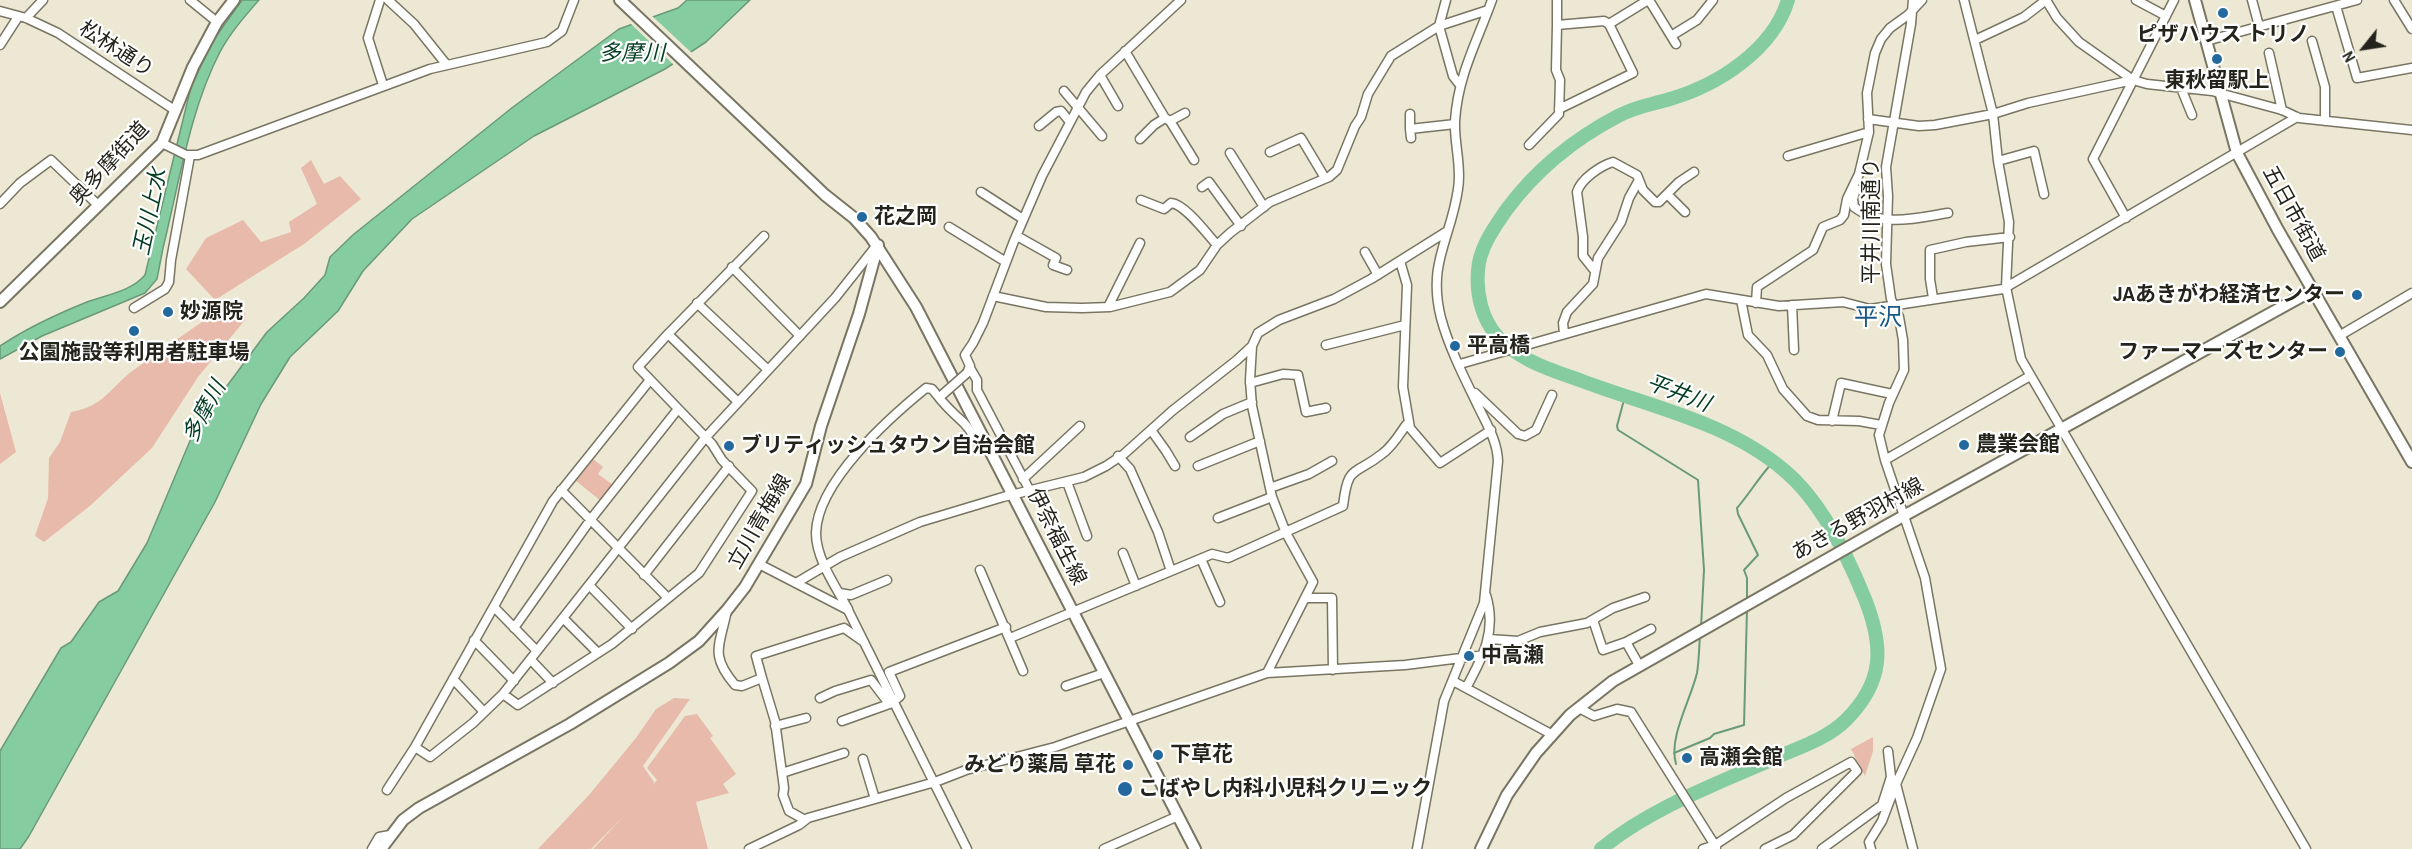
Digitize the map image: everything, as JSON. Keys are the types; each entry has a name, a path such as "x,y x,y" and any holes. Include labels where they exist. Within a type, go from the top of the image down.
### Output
{"main road":[{"name":"奥多摩街道","path":"0,302 162,142 193,67 217,22 234,0"},
{"path":"620,0 825,195 854,218 878,245"},
{"name":"五日市街道","path":"2195,0 2237,153 2257,192 2412,462"},
{"name":"伊奈福生線","path":"878,245 916,307 1195,849"},
{"name":"立川青梅線","path":"381,849 390,835 419,808 570,724 669,663 699,641 727,610 759,564 806,484 821,426 859,314 878,245"},
{"name":"あきる野羽村線","path":"1481,849 1507,795 1521,772 1551,734 1598,692 1639,665 1889,524 2313,290"}],"street":[{"path":"0,45 22,18 43,0"},
{"path":"190,0 217,22"},
{"path":"380,0 368,38 383,86"},
{"path":"388,0 414,24 446,64"},
{"path":"162,142 188,155 224,146 446,64 481,59 547,42 562,31 574,0"},
{"path":"1030,491 977,390 977,380 969,371 964,355 973,344 1023,219 1086,92 1100,75 1181,0"},
{"path":"1446,0 1439,26 1453,76 1460,85"},
{"path":"1417,849 1441,714 1482,611 1486,594 1498,461 1491,430 1472,392 1442,320 1437,289 1437,269 1459,183 1455,124 1460,85 1466,61 1492,0"},
{"path":"1529,145 1559,114 1560,80 1556,70 1557,0"},
{"path":"1609,24 1648,0 1673,40 1697,20 1712,0"},
{"path":"1922,0 1912,5 1881,39 1875,53 1867,93 1869,132 1853,199 1854,207 1875,219 1907,220 1948,213"},
{"path":"1964,0 1993,114 2010,237 2006,287 2021,359 2306,849"},
{"path":"1975,40 2024,17 2046,0 2057,18 2079,42 2133,80 2220,94 2282,110 2296,117 2412,130"},
{"path":"2136,0 2166,15"},
{"path":"2126,218 2093,159 2174,0"},
{"path":"2252,0 2259,26"},
{"path":"2206,41 2357,0"},
{"path":"2394,0 2412,29"},
{"name":"平井川南通り","path":"1887,799 1917,738 1941,669 1925,578 1881,448 1881,425 1892,394 1904,370 1899,317 1891,298 1886,264 1888,219 1886,167 1912,5"},
{"path":"2336,6 2357,78 2412,68"},
{"path":"993,296 1046,307 1108,307 1160,295 1175,289 1200,270 1217,245 1264,207 1282,195 1325,178 1337,170 1361,117 1368,94 1390,56 1439,26 1488,10"},
{"name":"松林通り","path":"0,11 58,33 176,111"},
{"path":"1557,25 1604,21 1609,24 1633,73 1559,109"},
{"path":"2312,41 2325,87 2325,121"},
{"path":"1125,51 1194,160"},
{"path":"2269,53 2282,110"},
{"path":"1100,75 1118,106"},
{"path":"1868,119 1924,126 1993,114 2028,103 2133,80"},
{"path":"2181,88 2192,115"},
{"path":"1064,91 1102,135"},
{"path":"1039,126 1056,111 1062,111 1070,122"},
{"path":"1140,139 1154,124 1185,113"},
{"path":"1410,114 1410,133 1455,124"},
{"path":"1460,364 1706,294 1756,303 1792,305 1843,302 1870,309 2006,287 2296,117"},
{"path":"1788,156 1869,132"},
{"path":"1270,152 1301,138 1325,178"},
{"path":"1998,161 2034,151 2044,194"},
{"path":"1230,153 1264,207"},
{"path":"134,308 165,289 170,282 188,155"},
{"path":"0,204 20,183 51,160 99,206"},
{"path":"1595,271 1583,256 1577,192 1579,185 1613,162 1637,175 1643,190 1655,202 1659,202 1679,182 1694,172"},
{"path":"1756,303 1757,287 1813,250 1823,227 1840,220 1844,215 1847,199 1859,174"},
{"path":"1561,334 1567,312 1593,284 1598,258 1621,222 1629,198 1639,180"},
{"path":"1209,182 1241,226"},
{"path":"981,192 1023,219"},
{"path":"1667,194 1685,212"},
{"path":"1141,200 1164,209 1171,203 1176,203 1217,245"},
{"path":"950,227 1006,262"},
{"path":"1268,673 1313,582 1286,533 1272,497 1252,402 1250,383 1252,346 1258,333 1280,320 1334,299 1378,275 1446,232"},
{"path":"1017,236 1056,258 1053,265 1067,270"},
{"path":"503,694 518,705 598,654 632,629 699,573 752,491 638,368 732,267 764,237"},
{"path":"1933,298 1930,279 1930,250 1966,242 2010,237"},
{"path":"1108,307 1140,243"},
{"path":"415,747 430,757 503,694 705,438 835,298 878,245"},
{"path":"1365,252 1378,275"},
{"path":"1400,261 1407,285 1403,387 1410,428"},
{"path":"732,267 800,336"},
{"path":"2339,336 2412,294"},
{"path":"1741,300 1748,335 1767,355 1783,389 1807,416 1832,421 1859,421 1881,425"},
{"path":"698,303 767,369"},
{"path":"1792,305 1794,350"},
{"path":"1326,345 1405,326"},
{"path":"668,334 738,402"},
{"path":"796,583 870,542 920,522 1013,494 1091,474 1118,456 1252,346"},
{"path":"939,395 969,371"},
{"path":"1250,383 1283,374 1298,375 1306,412 1326,408"},
{"path":"1885,460 2030,376"},
{"path":"387,790 415,747 553,501 650,380"},
{"path":"1832,421 1841,382 1892,394"},
{"path":"967,849 825,566 816,534 819,516 827,496 847,465 894,413 926,388 932,389 939,395 950,412 964,423 979,445 990,451"},
{"path":"1472,392 1518,434 1525,436 1536,430 1552,395"},
{"path":"1190,437 1223,414 1252,402"},
{"path":"514,628 591,519 678,409"},
{"path":"1010,639 1212,554 1228,558 1343,506 1346,482 1352,474 1388,450 1406,425 1440,463 1491,430"},
{"path":"1023,479 1080,426"},
{"path":"1150,430 1175,466"},
{"path":"1198,466 1260,441"},
{"path":"1118,456 1130,469 1158,532 1171,571"},
{"path":"1270,488 1309,474 1332,461"},
{"path":"644,575 729,466"},
{"path":"1067,482 1087,536"},
{"path":"561,490 668,598"},
{"path":"1218,518 1272,497"},
{"path":"1123,553 1137,586"},
{"path":"1201,559 1220,602"},
{"path":"759,564 848,610"},
{"path":"980,570 1023,671"},
{"path":"840,593 851,595 887,580"},
{"path":"589,585 632,629"},
{"path":"1466,688 1485,655 1489,639 1490,607 1486,594"},
{"path":"1489,639 1518,641 1540,632 1587,623 1613,608 1645,597"},
{"path":"1305,598 1332,598 1333,670"},
{"path":"494,607 537,651"},
{"path":"727,610 719,645 718,658 722,669 735,685 742,686 762,678"},
{"path":"563,618 598,654"},
{"path":"1593,620 1603,650 1626,642 1651,629"},
{"path":"842,721 894,701 900,696 889,672 1006,627"},
{"path":"805,820 789,812 783,795 775,726 756,656 844,628 866,644"},
{"path":"474,640 514,681"},
{"path":"1626,642 1639,665"},
{"path":"749,849 805,820 935,782 966,770 1055,747 1268,673 1404,666 1485,655"},
{"path":"531,660 553,683"},
{"path":"1066,686 1104,673"},
{"path":"453,679 484,712"},
{"path":"820,698 871,680 887,701 894,701"},
{"path":"1453,681 1551,734"},
{"path":"1580,708 1594,716 1617,709 1631,712 1716,847"},
{"path":"775,726 806,718"},
{"path":"1871,849 1869,842 1882,821 1891,777 1888,751"},
{"path":"782,773 844,753"},
{"path":"863,759 875,799"},
{"path":"1703,849 1716,847 1786,798 1851,762 1857,771 1793,835 1765,849"},
{"path":"1896,784 1913,849"},
{"path":"1822,849 1887,799"},
{"path":"1109,848 1178,816"},
{"path":"372,849 379,837 390,835"}],"shaded area":[{"path":"311,160 324,184 340,176 361,199 304,244 215,300 186,269 206,238 243,220 261,242 291,232 289,222 317,204 301,168"},
{"path":"233,300 244,307 245,320 198,377 152,448 91,505 44,542 35,536 48,498 49,458 60,442 71,412 99,401 135,369"},
{"path":"0,393 16,452 0,464"},
{"path":"592,458 603,467 598,474 613,485 601,501 575,480"},
{"path":"674,698 690,699 643,766 654,782 653,785 657,780 647,768 685,716 697,714 713,736 710,738 736,774 723,784 729,793 696,802 708,849 593,849 624,816 591,849 538,849 589,795 636,738 656,709"},
{"path":"1873,737 1873,751 1865,776 1851,749"}],"water":[{"path":"242,0 259,0 224,45 201,98 186,147 157,279 145,293 42,336 0,359 0,346 21,333 87,302 126,289 145,275 191,87 212,42"},
{"name":"多摩川","path":"687,0 750,0 706,42 665,69 534,136 412,219 363,271 338,311 290,357 261,404 215,502 29,836 20,849 0,849 0,751 61,648 71,642 99,602 118,591 147,543 195,429 267,332 325,275 330,257 354,234 513,107 619,29 678,8"}],"pier":[{"path":"651,15 693,54 675,66 629,22"}],"waterway":[{"name":"平井川","path":"1601,849 1661,810 1811,742 1838,727 1859,706 1874,678 1877,663 1875,633 1865,599 1832,530 1798,483 1763,454 1714,428 1548,369 1515,352 1497,336 1487,322 1478,288 1479,263 1488,238 1507,209 1530,181 1557,156 1586,135 1625,113 1688,93 1724,75 1757,50 1770,35 1781,18 1788,0"},
{"path":"1625,396 1618,430 1698,480 1704,570 1701,627"},
{"path":"1747,600 1747,578 1744,570 1758,555 1737,508 1773,462"},
{"path":"1674,753 1710,738 1714,734 1744,725 1747,609"},
{"path":"1676,764 1675,742 1697,673 1700,636"}],"place":[{"name":"ピザハウス トリノ","path":"2223,13"},
{"name":"東秋留駅上","path":"2217,59"},
{"name":"花之岡","path":"862,217"},
{"name":"JAあきがわ経済センター","path":"2357,295"},
{"name":"妙源院","path":"168,312"},
{"name":"公園施設等利用者駐車場","path":"134,331"},
{"name":"平高橋","path":"1455,346"},
{"name":"ファーマーズセンター","path":"2340,352"},
{"name":"農業会館","path":"1964,445"},
{"name":"ブリティッシュタウン自治会館","path":"729,446"},
{"name":"中高瀬","path":"1469,656"},
{"name":"下草花","path":"1158,755"},
{"name":"高瀬会館","path":"1687,758"},
{"name":"みどり薬局 草花","path":"1128,765"},
{"name":"こばやし内科小児科クリニック","path":"1125,789"}],"district":[{"name":"平沢","path":"1878,319"}],"water label":[{"name":"玉川上水","path":"151,212"}]}
